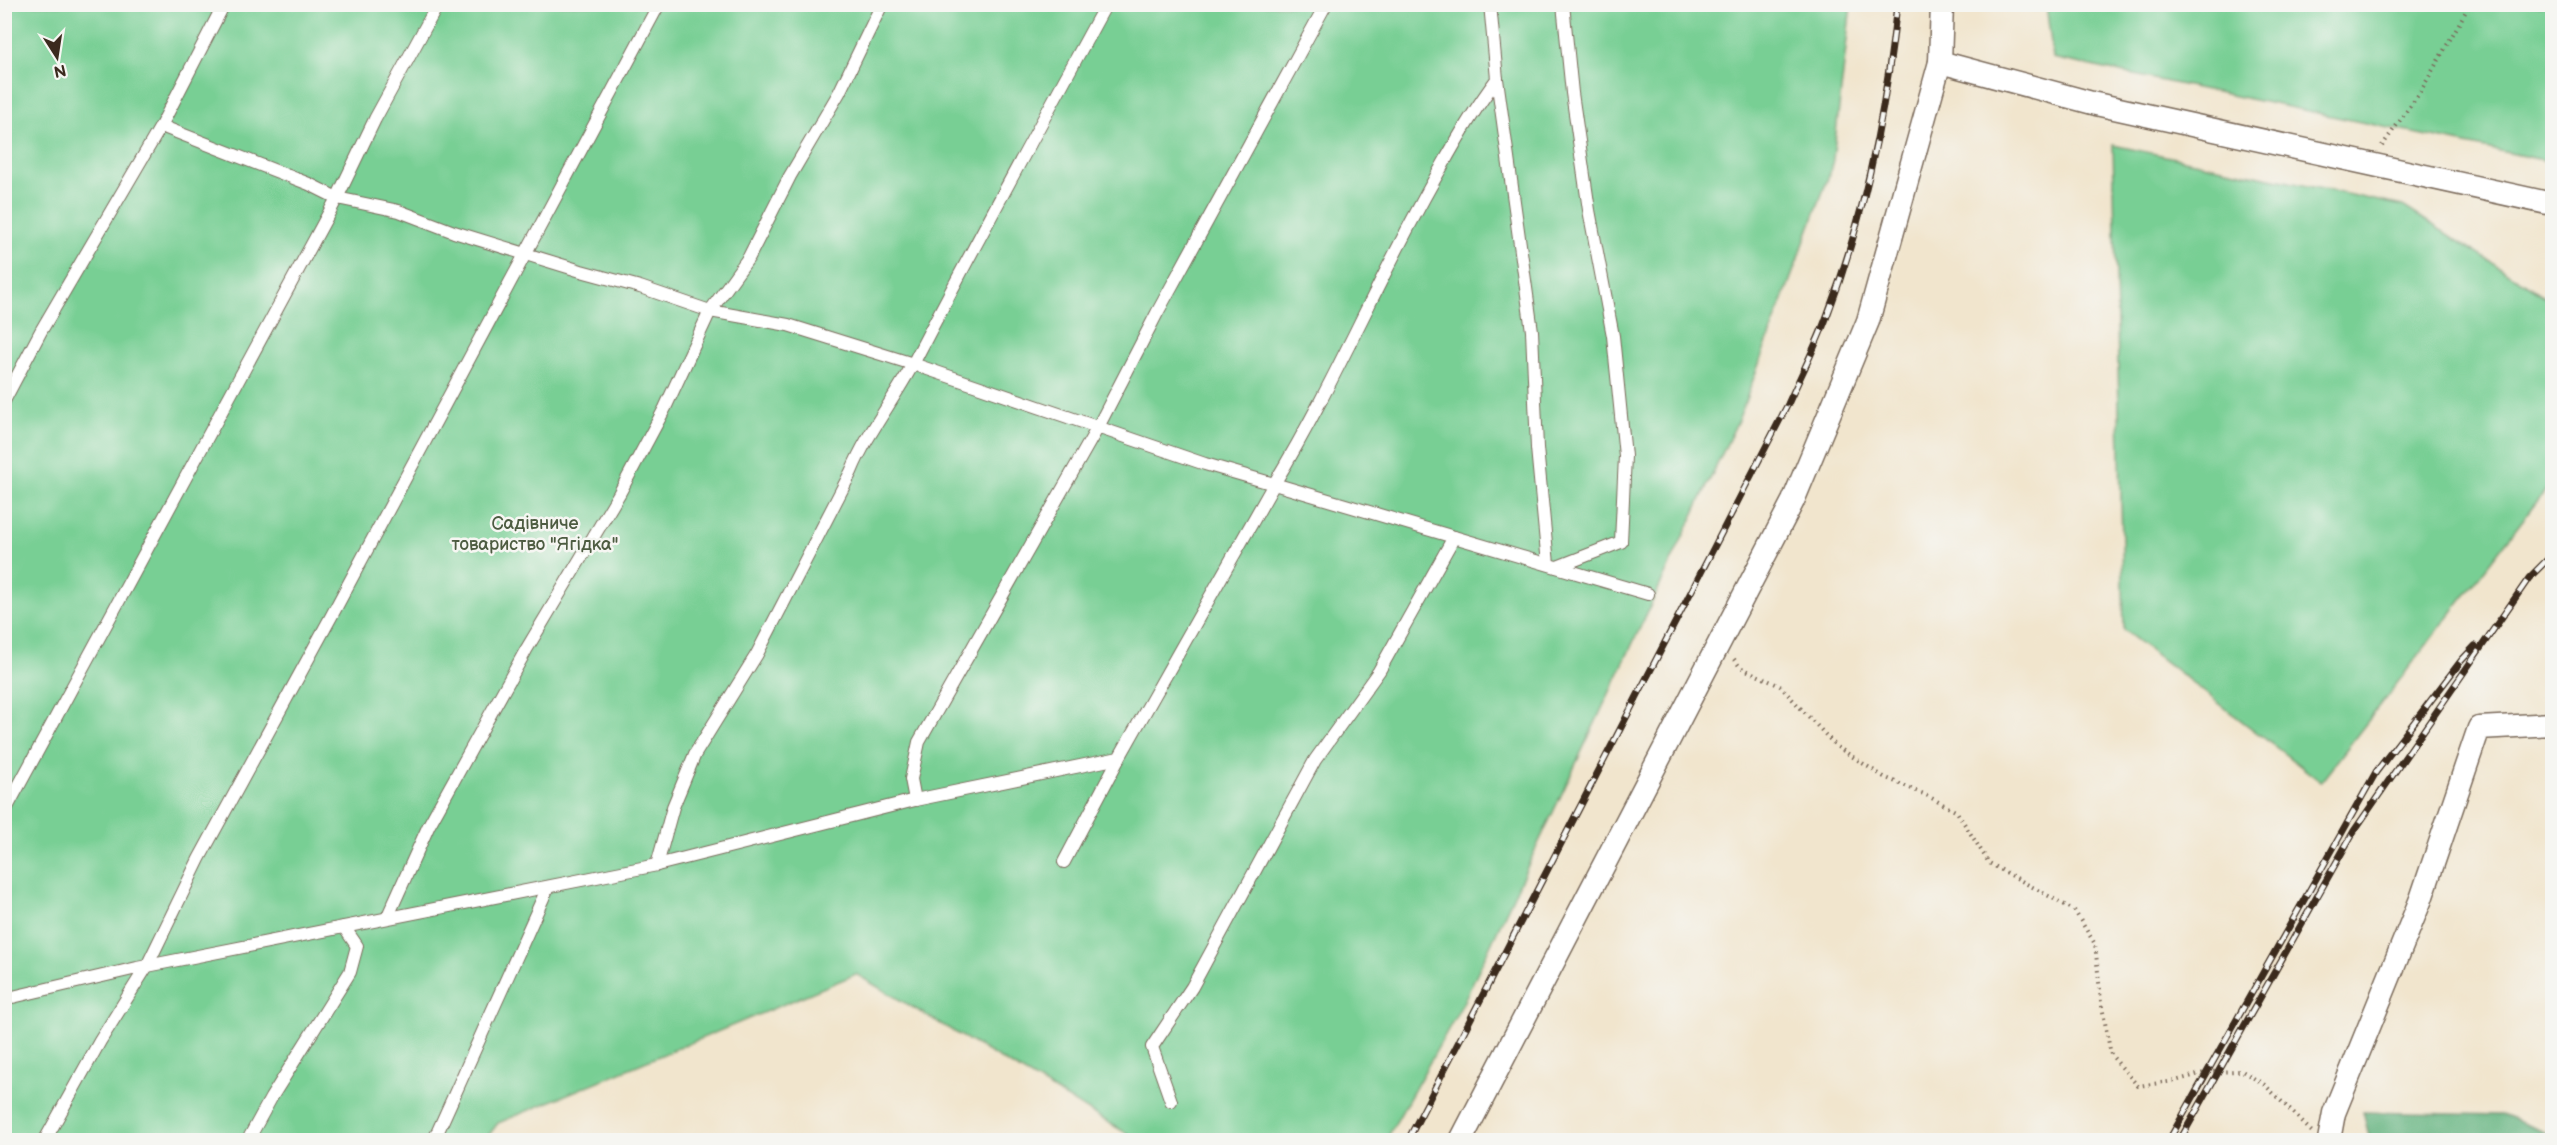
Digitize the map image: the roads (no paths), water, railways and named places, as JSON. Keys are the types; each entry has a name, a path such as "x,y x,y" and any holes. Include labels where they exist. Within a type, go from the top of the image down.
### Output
{"street":[{"path":"1461,1140 1793,501 1868,321 1940,62 1941,4"},
{"path":"1940,62 2096,104 2553,204"},
{"path":"2329,1140 2334,1113 2421,899 2479,728 2553,724"}],"lane":[{"path":"4,9 6,4"},
{"path":"4,401 41,331 161,126 224,4"},
{"path":"4,813 337,198 375,119 438,4"},
{"path":"45,1140 100,1041 147,966 199,859 659,4"},
{"path":"387,918 429,825 526,650 619,494 665,408 710,311 749,257 790,176 839,93 882,4"},
{"path":"657,865 673,807 695,754 757,654 851,472 859,451 913,364 948,293 1106,4"},
{"path":"915,800 910,779 919,742 1098,427 1156,313 1326,4"},
{"path":"1490,4 1497,79 1532,331 1537,448 1552,566"},
{"path":"1552,566 1621,542 1624,456 1613,336 1588,210 1563,4"},
{"path":"1064,862 1119,758 1310,424 1356,327 1415,212 1477,105 1497,79"},
{"path":"161,126 309,184 337,198 399,211 454,232 640,287 710,311 788,325 913,364 1205,464 1647,594"},
{"path":"1171,1101 1152,1047 1192,987 1315,760 1379,671 1454,537"},
{"path":"4,999 147,966 657,865 915,800 1119,758"},
{"path":"434,1140 548,887"},
{"path":"248,1140 277,1088 350,972 357,946 344,927"}],"railway":[{"path":"1408,1140 1788,404 1818,338 1840,278 1863,202 1887,84 1897,4"},
{"path":"2180,1140 2354,831 2529,578 2552,555"},
{"path":"2169,1140 2376,772 2475,646"}],"park label":[{"name":"Садівниче товариство \"Ягідка\"","path":"535,533"}]}
